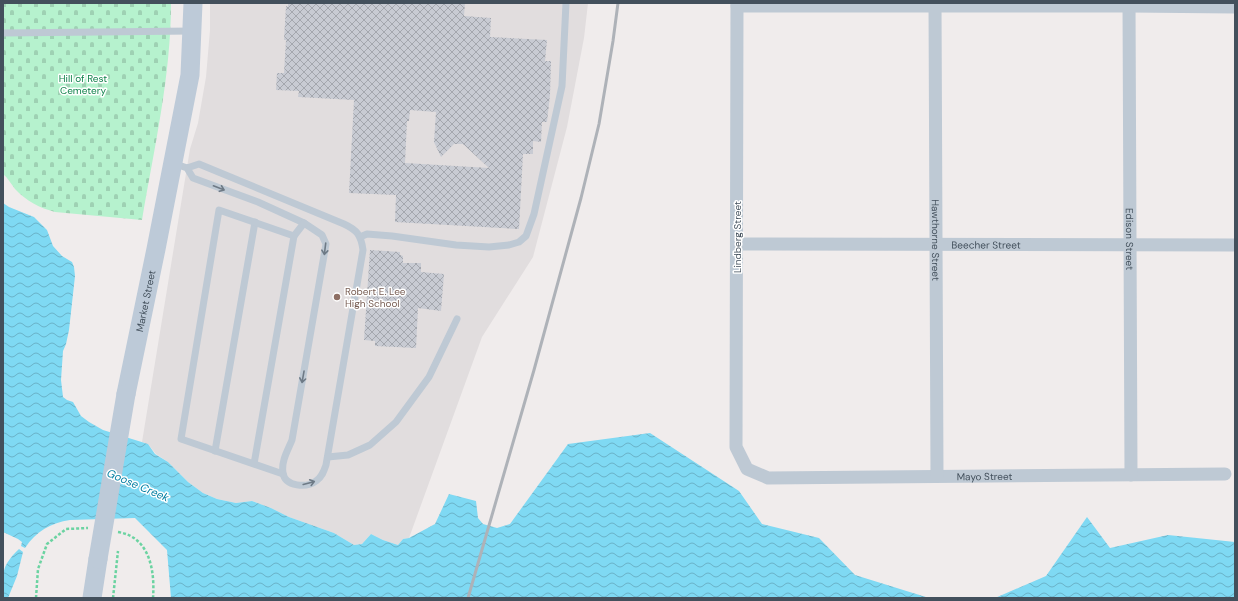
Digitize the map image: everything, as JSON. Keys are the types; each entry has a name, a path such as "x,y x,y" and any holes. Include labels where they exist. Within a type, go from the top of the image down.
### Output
{"main road":[{"name":"Market Street","path":"92,598 126,394 180,165 190,75 193,3"}],"street":[{"name":"Hawthorne Street","path":"935,4 936,476"},
{"path":"737,5 1129,4 1235,7"},
{"name":"Edison Street","path":"1129,4 1131,475"},
{"name":"Lindberg Street","path":"737,5 736,447 747,469"},
{"name":"Beecher Street","path":"737,244 1235,244"},
{"name":"Mayo Street","path":"747,469 768,478 1225,474"}],"lane":[{"path":"360,237 367,234 456,245 489,247 510,245 519,242 526,236 534,214 562,86 566,3"},
{"path":"3,33 192,31"},
{"path":"180,165 199,164 344,224 353,229 360,237 363,250 328,456 323,474 317,481 307,485 297,485 288,481 283,474 181,439 219,210 294,236"},
{"path":"180,165 193,178 258,202 304,223 322,235 326,244 292,440 283,465 283,474"},
{"path":"215,451 255,222"},
{"path":"254,464 272,352 294,236 304,223"},
{"path":"328,456 348,455 370,445 396,422 429,377 457,319"}],"path":[{"path":"113,598 118,551"}],"shaded area":[{"name":"Robert E. Lee High School","path":"210,3 588,3 584,38 567,127 533,257 482,337 409,538 403,539 398,545 371,534 362,544 354,545 334,533 289,517 252,501 236,503 217,499 203,493 188,482 168,462 156,454 148,444 142,442 190,149 198,123 206,77 210,30"}],"green space":[{"name":"Hill of Rest Cemetery","path":"3,3 171,3 165,85 142,220 55,212 34,204 24,197 15,189 3,174"}],"water":[{"name":"Goose Creek","path":"3,203 34,217 47,230 53,246 62,256 72,262 74,267 75,276 69,330 63,351 61,380 63,397 73,402 81,416 103,430 148,444 155,454 168,462 188,482 203,493 217,499 236,503 252,501 289,517 334,533 354,545 362,544 371,534 398,545 403,539 409,538 435,524 449,494 476,501 478,518 483,524 497,528 510,524 568,444 650,433 739,491 762,524 819,538 855,575 929,598 171,598 167,550 135,518 63,521 39,532 25,548 21,546 22,542 18,539 3,532"},
{"path":"1087,517 1110,548 1168,535 1235,542 1235,598 995,598 1046,576"},
{"path":"19,549 23,552 17,576 8,598 3,598 4,571 8,561"}],"building":[{"path":"288,3 465,3 464,16 491,18 490,37 547,40 545,61 551,61 550,95 547,122 542,122 541,142 533,141 533,154 523,154 519,229 395,222 396,195 349,193 354,100 298,97 299,91 276,90 277,73 284,73 286,6 288,7","holes":["410,110 436,112 434,142 441,157 454,144 463,144 489,168 405,163 407,121 409,121"]},
{"path":"370,250 400,252 400,255 403,256 403,263 421,263 421,272 444,274 441,311 418,308 416,348 375,346 375,341 364,340"}],"railway":[{"path":"468,598 534,370 581,198 599,124 618,3"}],"place":[{"name":"Robert E. Lee High School","path":"337,297"}]}
